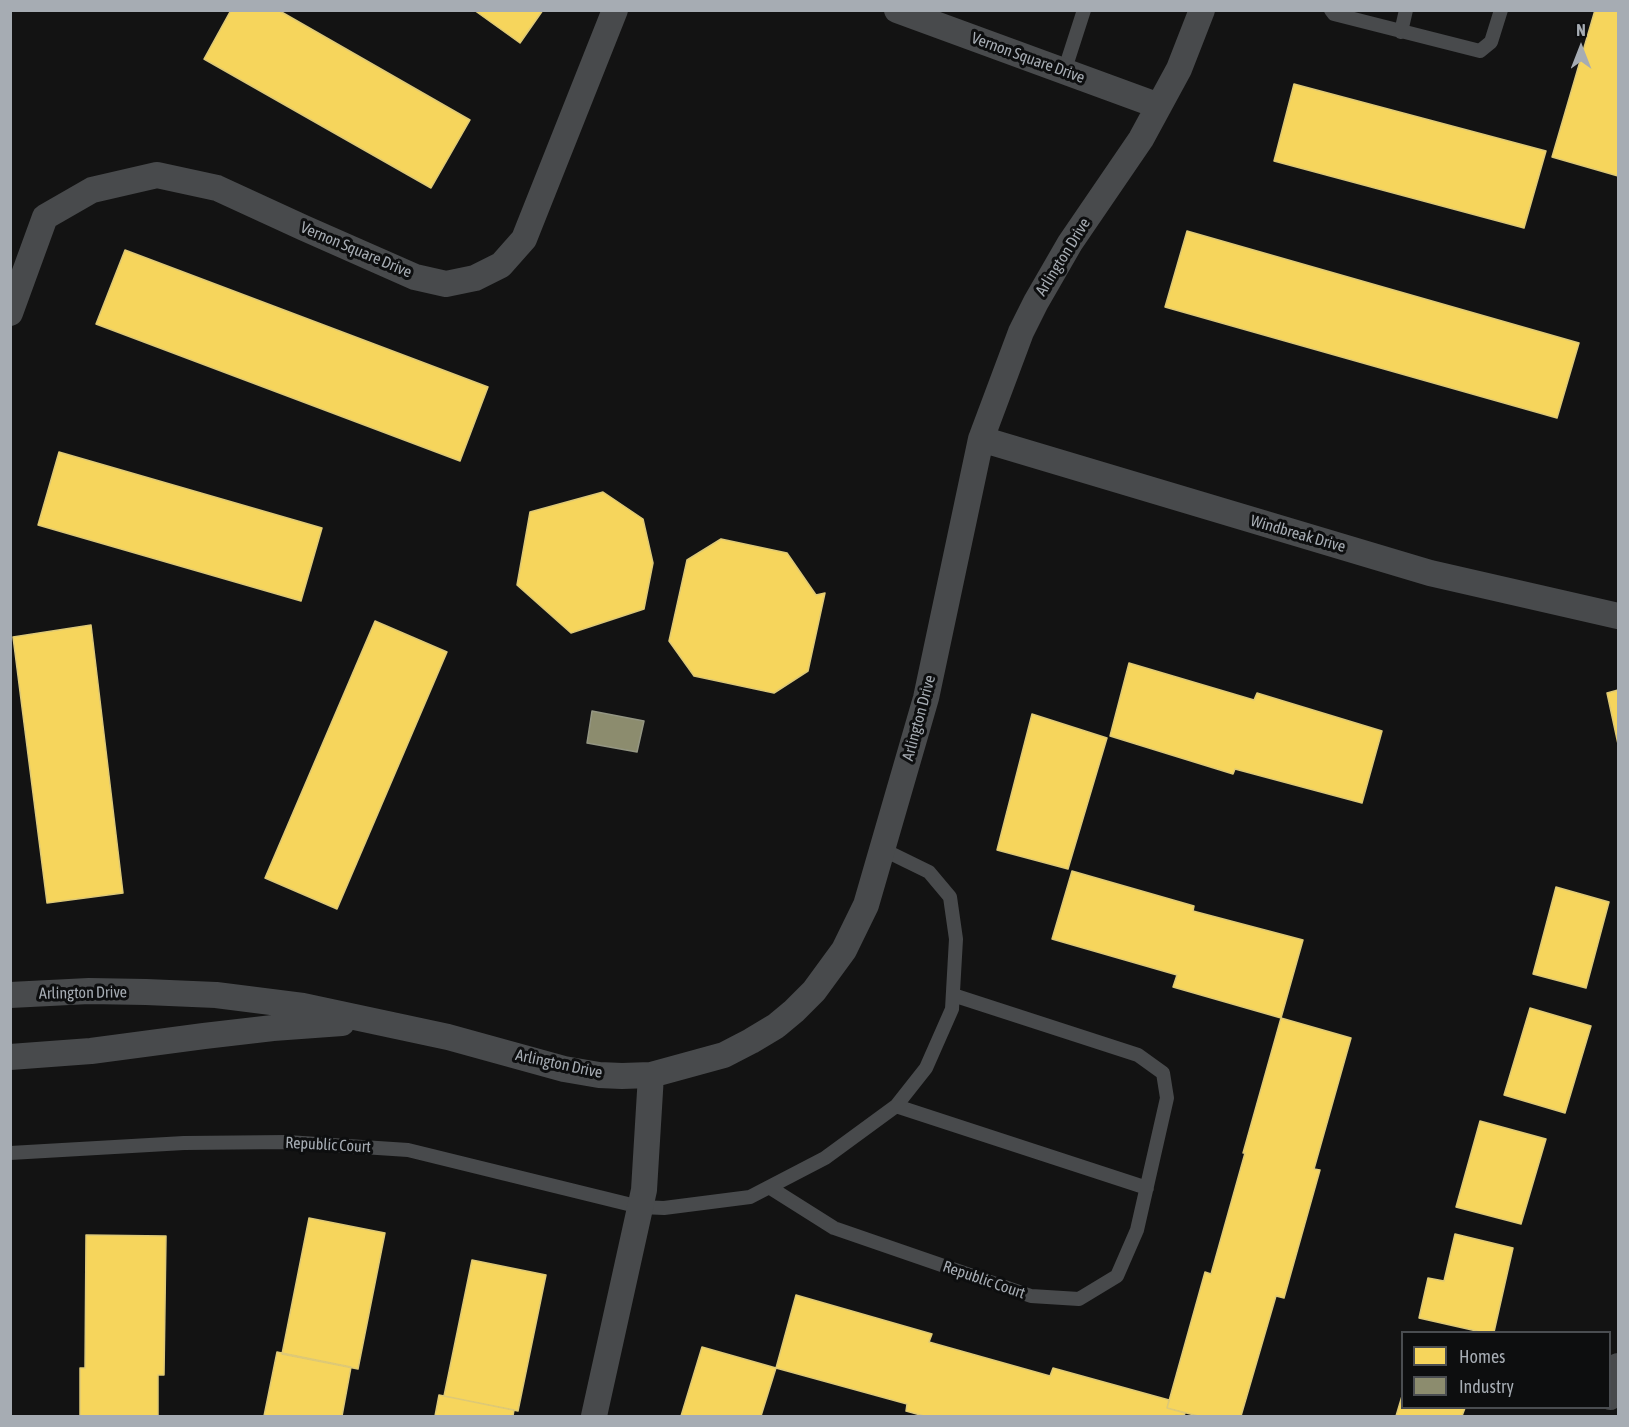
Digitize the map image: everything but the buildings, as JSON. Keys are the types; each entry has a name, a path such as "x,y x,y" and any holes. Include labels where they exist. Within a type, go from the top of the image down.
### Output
{"street":[{"name":"Vernon Square Drive","path":"10,313 45,217 92,190 157,175 217,188 415,277 446,284 475,278 501,265 524,239 615,10"},
{"name":"Vernon Square Drive","path":"897,10 1159,106"},
{"name":"Arlington Drive","path":"10,995 89,991 146,992 216,995 303,1006 448,1037 564,1069 599,1075 651,1075 724,1055 776,1026 814,991 844,950 866,905 927,699 981,439 1021,332 1070,243 1141,139 1179,69 1202,10"},
{"name":"Windbreak Drive","path":"981,439 1430,573 1618,616"},
{"name":"Arlington Drive","path":"10,1057 91,1051 273,1028 370,1021"},
{"path":"594,1416 644,1190 651,1075"},
{"path":"1611,1393 1618,1366"}],"lane":[{"path":"1064,72 1084,10"},
{"path":"1331,10 1334,14 1480,51 1491,42 1501,10"},
{"path":"1401,32 1406,10"},
{"name":"Republic Court","path":"10,1153 184,1143 287,1142 408,1150 640,1207 664,1208 750,1197 825,1158 896,1106 926,1068 952,1009 956,939 950,897 929,872 882,849"},
{"name":"Republic Court","path":"769,1187 834,1228 1031,1296 1079,1299 1117,1276 1137,1230 1147,1188 1167,1098 1163,1073 1138,1055 953,996"},
{"path":"896,1106 1147,1188"}]}
